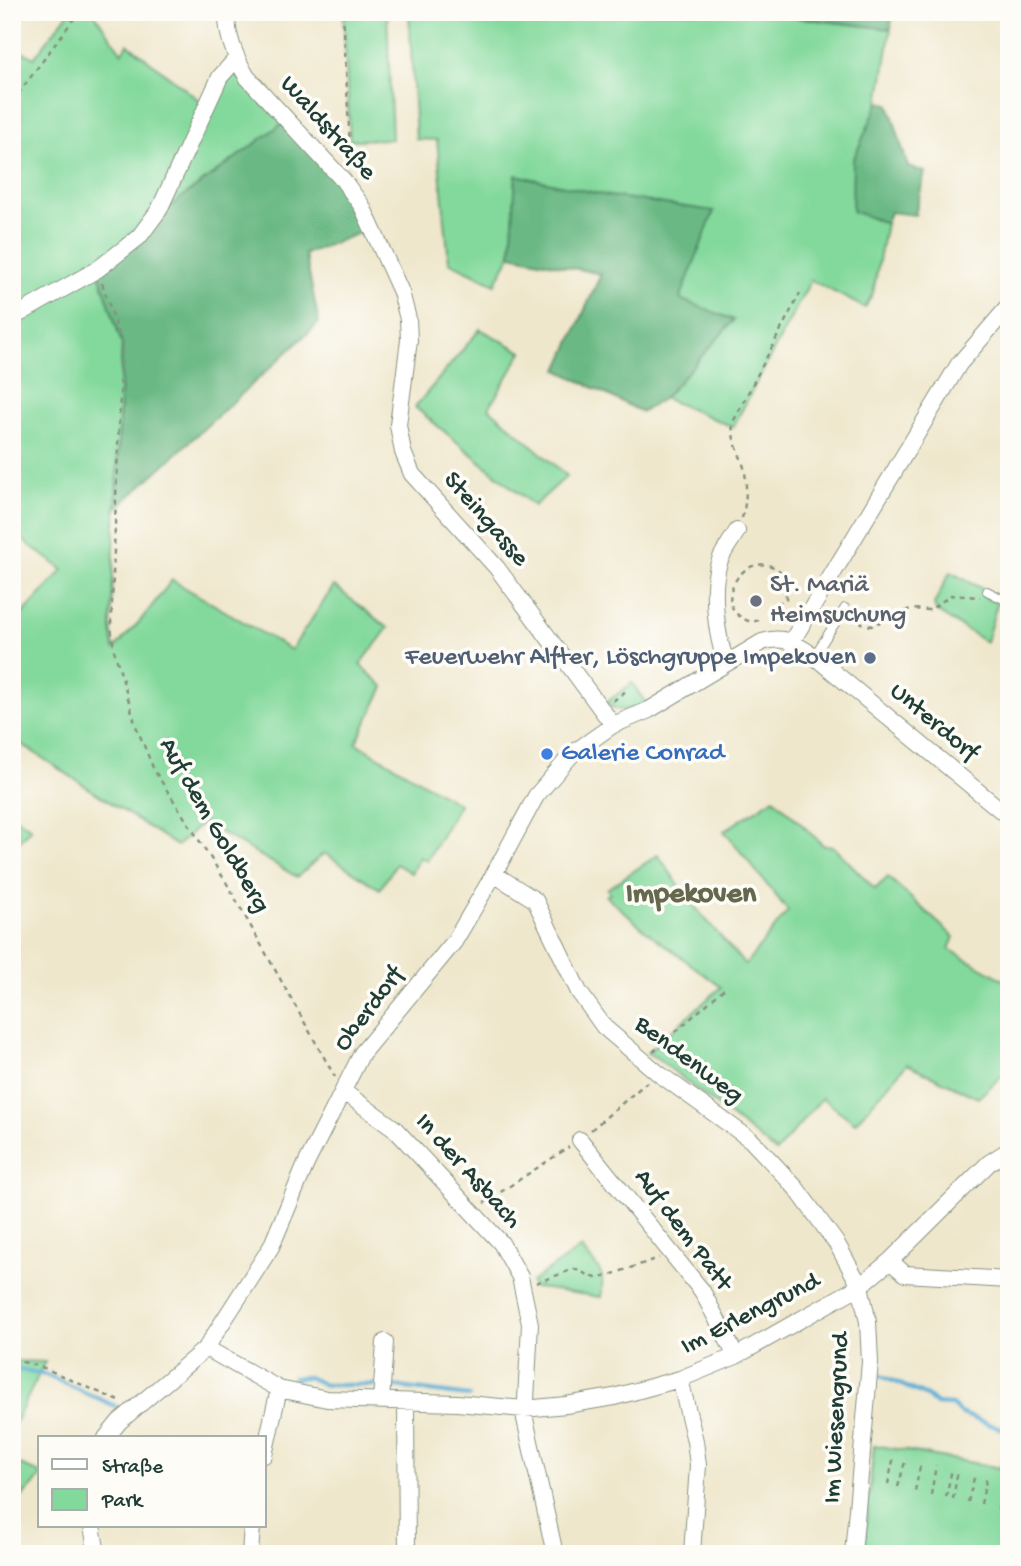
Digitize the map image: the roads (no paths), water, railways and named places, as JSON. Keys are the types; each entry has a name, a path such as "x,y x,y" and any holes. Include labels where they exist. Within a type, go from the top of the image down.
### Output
{"street":[{"name":"Waldstraße","path":"227,12 226,27 236,59 247,77 343,180 362,206 401,292 408,320"},
{"path":"12,318 98,269 139,237 159,210 220,77 236,59"},
{"path":"792,642 959,364 1009,306"},
{"name":"Steingasse","path":"408,320 407,359 399,402 398,425 402,452 412,474 497,568 613,725"},
{"path":"727,663 720,643 716,583 720,560 737,531"},
{"name":"Oberdorf","path":"108,1436 206,1348 271,1247 306,1164 362,1053 454,942 536,796 573,753 613,725 649,710 772,639 781,638 792,642"},
{"name":"Unterdorf","path":"792,642 814,656 1009,817"},
{"name":"Bendenweg","path":"494,874 535,900 579,992 604,1027 642,1061 751,1140 796,1188 837,1244 860,1286"},
{"name":"In der Asbach","path":"344,1092 394,1128 501,1242 524,1289 530,1324 524,1409 555,1554"},
{"name":"Auf dem Patt","path":"580,1140 702,1291 736,1356"},
{"name":"Im Erlengrund","path":"206,1348 279,1389 327,1399 457,1403 524,1409 614,1397 680,1379 736,1356 860,1286 890,1261 989,1163 1009,1150"},
{"path":"890,1261 905,1274 1009,1280"},
{"name":"Im Wiesengrund","path":"853,1554 870,1362 868,1322 860,1286"},
{"path":"380,1401 385,1342"},
{"path":"680,1379 698,1465 692,1554"},
{"path":"266,1446 279,1389"},
{"path":"406,1402 407,1554"},
{"path":"92,1528 97,1554"},
{"path":"250,1554 252,1528"}],"lane":[{"path":"987,591 1009,602"},
{"path":"814,656 845,608"}],"waterway":[{"path":"12,1368 46,1375 115,1406"},
{"path":"879,1375 927,1396 936,1404 952,1405 960,1413 1009,1432"},
{"path":"293,1378 308,1377 325,1385 375,1385"},
{"path":"391,1386 469,1396"}],"place":[{"name":"St. Mariä Heimsuchung","path":"756,601"},
{"name":"Feuerwehr Alfter, Löschgruppe Impekoven","path":"870,658"},
{"name":"Galerie Conrad","path":"547,754"}],"district":[{"name":"Impekoven","path":"691,895"}]}
